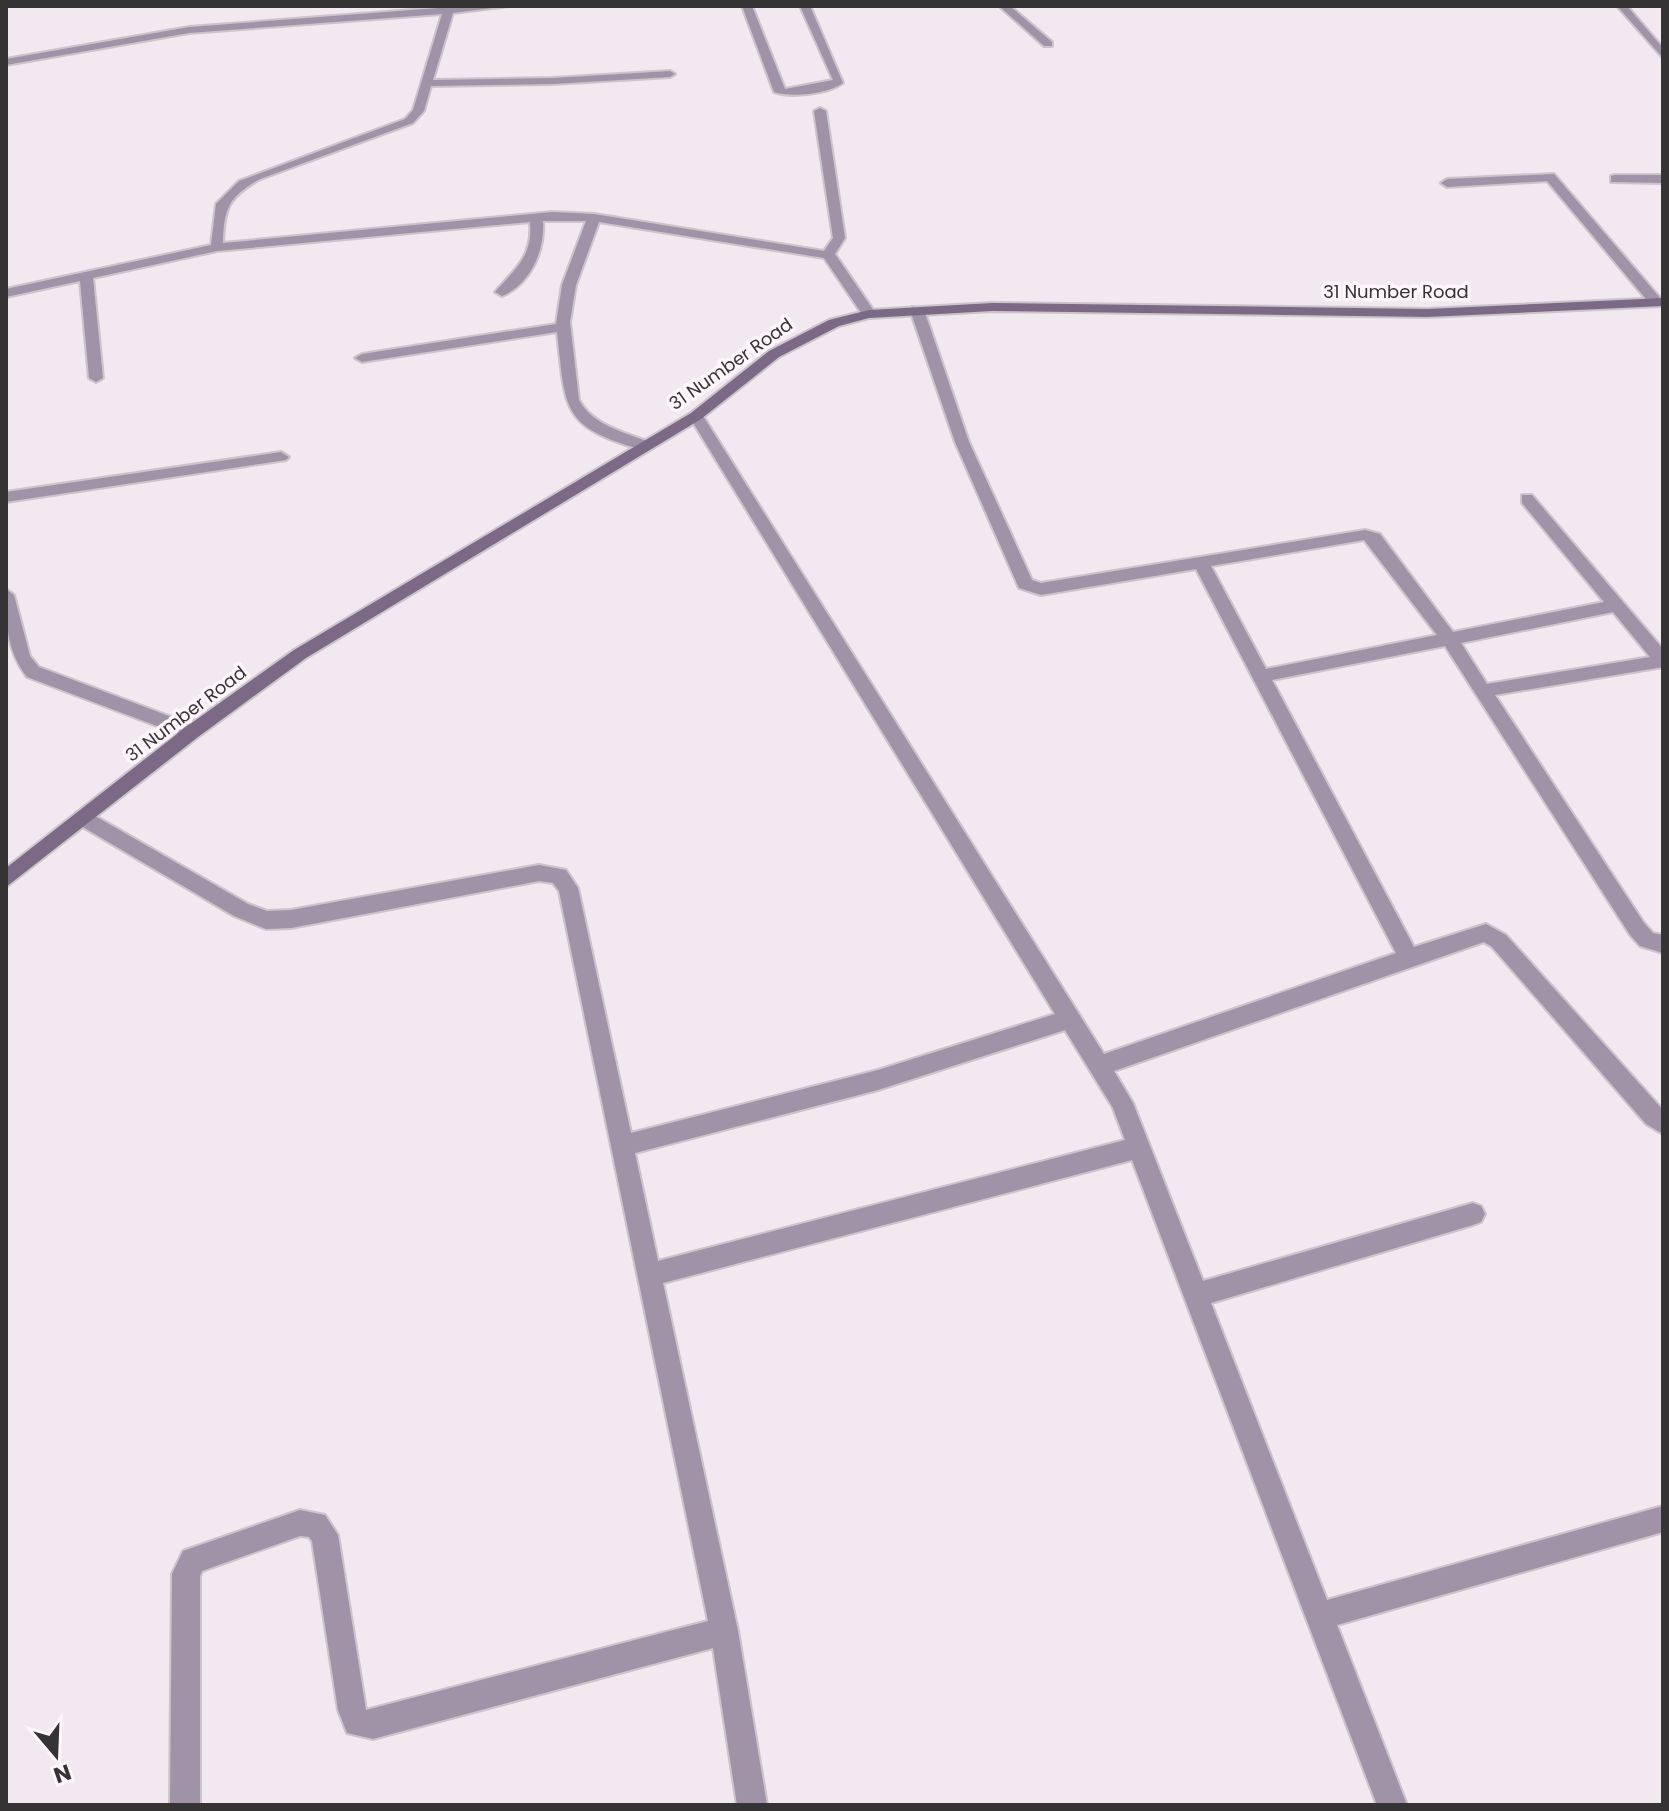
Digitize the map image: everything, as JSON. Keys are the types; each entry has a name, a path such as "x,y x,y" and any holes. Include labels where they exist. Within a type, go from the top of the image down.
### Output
{"main road":[{"name":"31 Number Road","path":"6,879 192,732 300,654 696,416 774,354 808,334 869,314 917,310 1030,307 1427,313 1660,302"}],"street":[{"path":"6,62 189,30 504,6"},
{"path":"747,6 778,90 784,92 832,86 839,81 805,6"},
{"path":"1004,6 1048,44"},
{"path":"1622,6 1663,55"},
{"path":"217,247 218,215 222,201 232,189 256,176 409,121 418,111 448,12"},
{"path":"1650,40 1663,39"},
{"path":"427,83 553,81 670,74"},
{"path":"820,111 839,238 828,255"},
{"path":"1447,183 1550,177 1660,302"},
{"path":"1615,179 1663,179"},
{"path":"502,292 534,261 539,244 536,217"},
{"path":"6,293 217,247 536,217 594,218 828,255 835,260 869,314"},
{"path":"594,218 569,285 563,327 572,400 579,414 593,425 646,446"},
{"path":"86,274 96,378"},
{"path":"917,310 962,442 1025,584 1041,589 1365,535 1374,538 1448,637 1637,929 1647,940 1663,944"},
{"path":"362,358 563,327"},
{"path":"696,416 1122,1103 1392,1805"},
{"path":"6,497 281,457"},
{"path":"1527,499 1663,661"},
{"path":"1201,563 1409,957"},
{"path":"6,595 22,658 33,672 192,732"},
{"path":"1261,676 1616,606"},
{"path":"1483,691 1663,661"},
{"path":"83,818 241,910 266,920 291,919 539,873 559,876 568,888 724,1631 752,1805"},
{"path":"1099,1066 1486,933 1499,941 1654,1117 1663,1123"},
{"path":"622,1146 878,1080 1069,1019"},
{"path":"649,1275 1139,1147"},
{"path":"1196,1295 1473,1214"},
{"path":"1319,1616 1663,1519"},
{"path":"185,1805 186,1574 193,1561 300,1523 316,1524 325,1535 352,1710 357,1723 373,1725 724,1631"}]}
